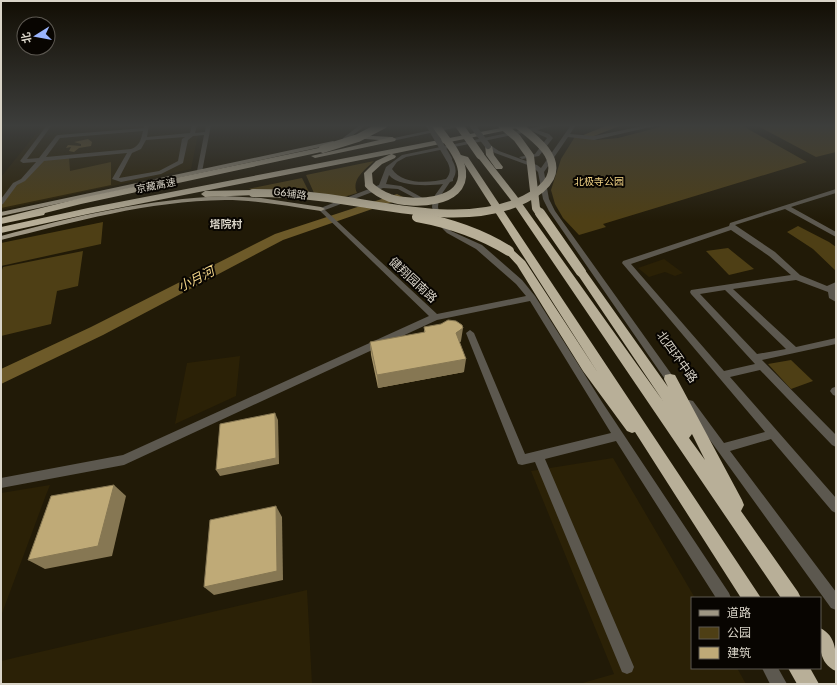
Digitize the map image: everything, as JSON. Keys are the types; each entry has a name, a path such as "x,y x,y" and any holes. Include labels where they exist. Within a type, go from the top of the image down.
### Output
{"highway":[{"path":"18,218 81,200 285,157"},
{"path":"294,164 313,157"},
{"name":"京藏高速","path":"1,221 331,157"},
{"name":"京藏高速","path":"1,231 88,211 361,157"},
{"path":"393,157 379,162 368,173 369,185 376,192 399,201 414,202 430,200 454,191 459,185 462,171 455,157"},
{"path":"464,157 751,597"},
{"path":"481,157 512,197 791,597"},
{"path":"492,157 505,175 512,197"},
{"path":"530,157 536,208 668,398 702,468"},
{"path":"88,211 195,195 253,193 312,196 461,214 506,207 531,197 541,189 550,178 552,170 548,157"},
{"path":"253,193 446,223 479,233 509,252 521,263 531,277 587,368 696,512"},
{"path":"670,379 760,553"},
{"path":"821,639 836,661"},
{"path":"799,669 808,684"}],"main road":[{"path":"1,214 268,157"},
{"name":"G6辅路","path":"1,238 119,212 183,202 224,198 251,199 321,209"}],"street":[{"path":"26,157 23,161 64,157"},
{"path":"127,157 115,179 121,180 161,172 181,162 182,157"},
{"path":"200,171 203,157"},
{"path":"403,157 397,159 388,168 382,186 399,187 435,207"},
{"path":"448,157 453,167 451,180 436,198 435,207 438,221 449,232 479,247 519,282 532,298 618,436 723,597"},
{"path":"509,157 535,166 541,172 551,157"},
{"path":"1,203 15,184 23,180 41,159"},
{"path":"388,168 393,176 422,185 430,185 451,180"},
{"name":"北四环中路","path":"541,172 546,199 552,211 670,379 836,603"},
{"name":"G6辅路","path":"321,209 382,186"},
{"path":"836,191 787,208 732,224 732,227 626,263 836,507"},
{"path":"787,208 836,235"},
{"name":"健翔园南路","path":"321,209 435,317 532,298"},
{"path":"732,227 772,254 797,277"},
{"path":"836,299 832,296 834,288 797,277 694,292 762,366 836,442"},
{"path":"726,287 794,351"},
{"path":"1,483 124,460 435,317"},
{"path":"470,333 522,460 618,436"},
{"path":"755,358 794,351 832,341 836,350"},
{"path":"722,375 762,366"},
{"path":"722,449 773,434"},
{"path":"538,456 626,667"},
{"path":"770,669 779,684"}],"shaded area":[{"path":"17,157 193,157 191,169 1,210 1,177"},
{"path":"664,259 683,273 675,276 665,272 649,277 638,268"},
{"path":"240,356 236,396 175,424 187,363"},
{"path":"613,458 694,597 691,597 691,669 738,669 746,684 579,684 614,674 531,471"},
{"path":"50,485 46,495 1,616 1,493"},
{"path":"307,590 312,684 1,684 1,661"}],"green space":[{"name":"北极寺公园","path":"562,157 798,157 807,162 603,224 606,227 579,235 563,218 555,204 551,190"},
{"path":"69,158 70,171 111,162 111,185 1,208 17,184 40,161"},
{"path":"374,161 357,179 357,193 344,197 314,193 306,175"},
{"path":"302,178 309,192 248,189"},
{"path":"103,222 101,244 1,266 1,243"},
{"path":"798,226 836,247 836,271 813,249 787,232"},
{"path":"728,248 754,269 729,275 706,251"},
{"path":"83,251 78,286 57,291 51,324 1,336 1,273 3,267"},
{"path":"791,360 813,381 791,389 768,364"}],"building":[{"path":"448,320 456,321 462,325 463,328 456,333 466,359 377,375 370,342 425,332 424,327 441,324"},
{"path":"275,413 276,458 216,470 220,424"},
{"path":"114,485 98,546 28,560 51,496"},
{"path":"276,506 277,571 204,587 210,520"}],"waterway":[{"name":"小月河","path":"1,377 97,331 279,237 397,197"}],"district":[{"name":"塔院村","path":"226,224"}]}
